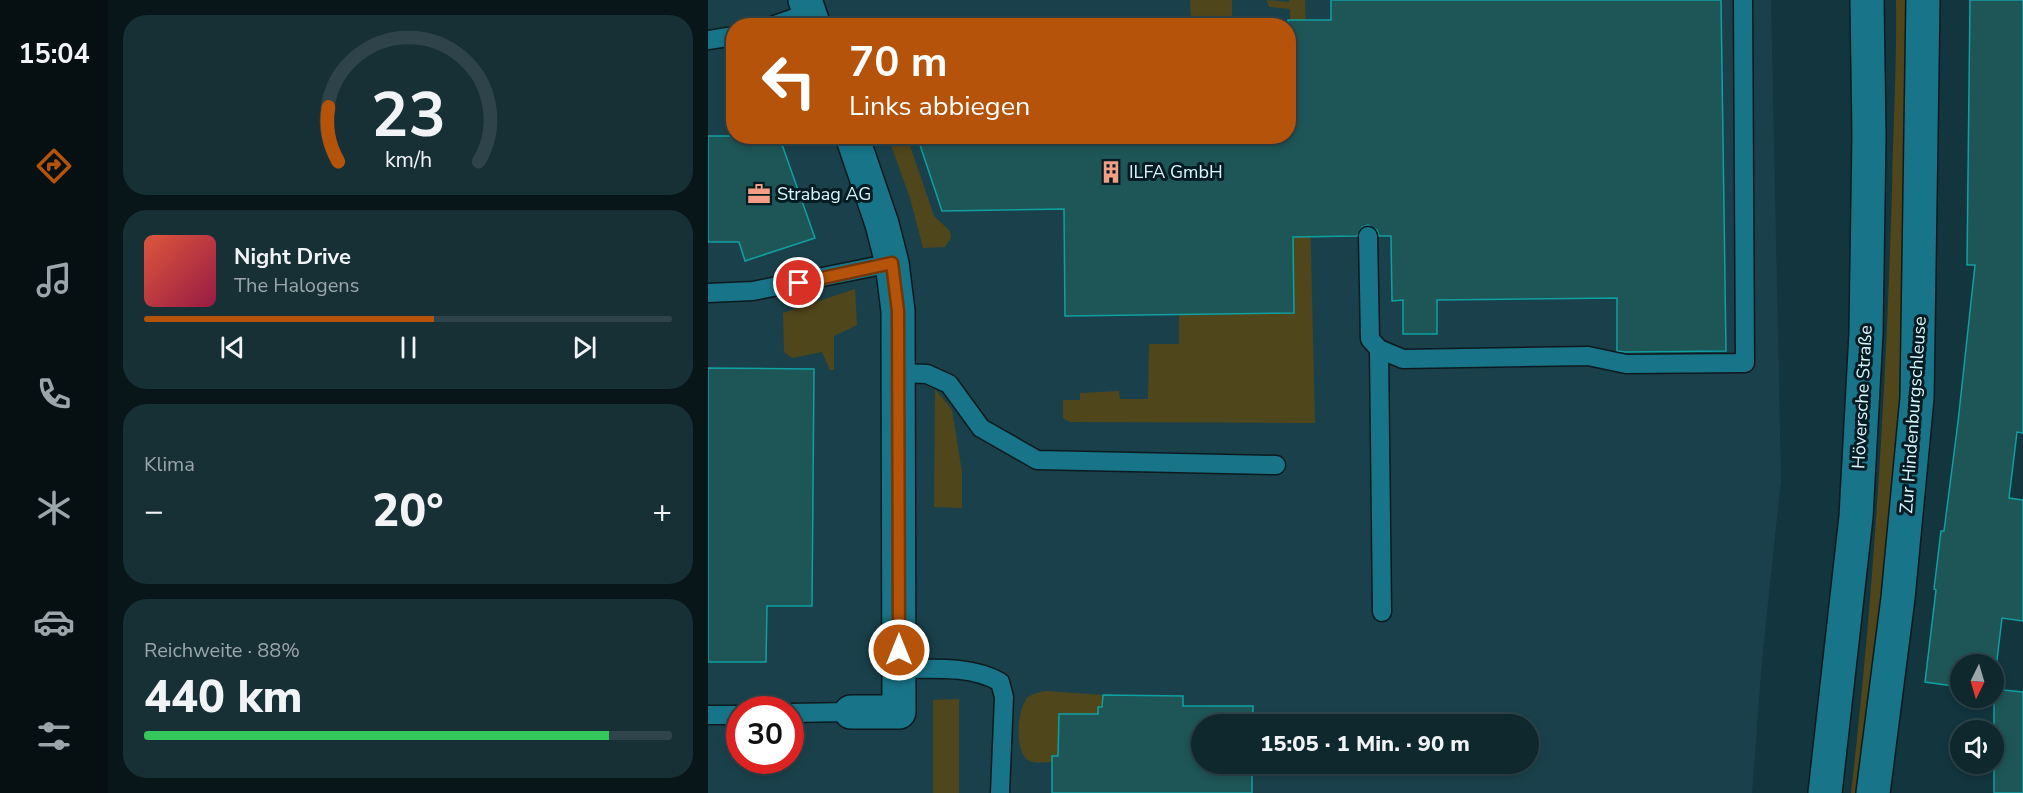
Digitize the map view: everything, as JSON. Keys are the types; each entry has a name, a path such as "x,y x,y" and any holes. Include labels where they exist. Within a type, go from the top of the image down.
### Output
{"street":[{"name":"Höversche Straße","path":"1825,793 1856,517 1866,344 1869,135 1867,0"},
{"name":"Zur Hindenburgschleuse","path":"1874,793 1897,605 1917,398 1923,0"},
{"path":"851,712 899,712 898,311 892,263 882,224 855,144"}],"lane":[{"path":"1368,236 1370,339 1379,349 1403,359 1588,356 1626,364 1745,363 1743,0"},
{"path":"795,18 809,13"},
{"path":"708,40 726,37"},
{"path":"708,292 753,291 892,263"},
{"path":"1379,349 1382,612"},
{"path":"899,373 927,374 949,384 981,428 1037,460 1276,465"},
{"path":"899,669 947,670 984,674 1000,682 1004,696 1000,793"},
{"path":"804,713 851,712"},
{"path":"708,715 726,715"}],"shaded area":[{"path":"708,0 1771,0 1781,480 1762,660 1752,793 708,793"},
{"path":"1190,0 1232,0 1231,18 1191,18"},
{"path":"1267,0 1289,2 1289,0 1305,0 1315,423 1070,422 1063,418 1063,400 1080,400 1080,393 1119,391 1120,399 1148,399 1149,344 1179,344 1179,315 1294,313 1292,144 1296,144 1296,18 1290,18 1290,9 1269,7"},
{"path":"1896,0 1907,0 1903,375 1898,464 1860,793 1851,793 1866,643 1882,417 1892,191"},
{"path":"891,144 909,144 934,216 950,231 951,238 945,247 923,248 910,198"},
{"path":"855,289 857,325 834,336 834,370 830,370 822,352 792,358 784,352 783,313"},
{"path":"935,389 952,410 962,472 962,508 934,507"},
{"path":"1046,691 1103,695 1102,707 1098,707 1098,714 1059,714 1058,756 1052,756 1052,762 1033,762 1028,760 1021,748 1019,719 1024,702 1028,697"},
{"path":"959,699 959,793 933,793 933,700"}],"building":[{"path":"1331,0 1721,0 1726,351 1617,351 1617,298 1437,300 1437,334 1403,334 1403,300 1392,301 1391,236 1379,236 1377,230 1368,225 1362,227 1357,236 1293,237 1294,313 1065,316 1064,209 942,211 920,144 1296,144 1296,20 1331,20"},
{"path":"1970,0 2023,0 2023,433 2017,432 2009,498 2023,500 2023,621 2002,618 1998,654 1950,654 1950,686 1925,682 1936,590 1934,589 1958,422 1975,265 1967,265"},
{"path":"708,136 726,136 726,144 782,144 815,238 745,261 739,242 708,242"},
{"path":"708,368 814,369 812,606 767,606 766,662 708,662"},
{"path":"2004,690 2023,692 2023,793 1994,793 1994,774 2004,774 2004,720 1994,720 1994,708 2004,708"},
{"path":"1103,695 1183,696 1183,706 1253,706 1253,714 1191,714 1191,774 1252,774 1252,793 1052,793 1052,756 1058,756 1059,714 1098,714 1098,707 1102,707"}],"place":[{"name":"ILFA GmbH","path":"1111,172"},
{"name":"Strabag AG","path":"759,194"}],"route":[{"path":"799,283 892,263 898,311 899,650"}]}
